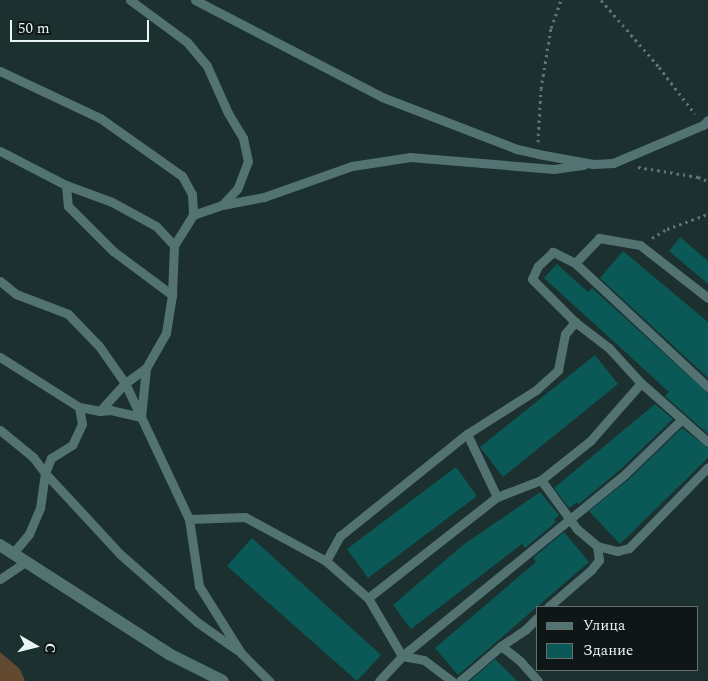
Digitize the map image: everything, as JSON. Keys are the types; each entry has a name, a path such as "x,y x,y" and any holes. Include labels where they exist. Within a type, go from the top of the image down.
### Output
{"street":[{"path":"0,545 169,654 223,681"}],"lane":[{"path":"130,0 187,42 207,66 228,113 243,138 248,161 237,189 222,204"},
{"path":"195,0 382,97 518,149 593,164"},
{"path":"0,71 100,118 182,176 192,194 193,214 174,246 172,295 166,333 146,368 141,418"},
{"path":"193,214 222,204 264,197 352,166 410,157 554,169 613,163 706,123"},
{"path":"0,151 66,185 112,202 156,226 174,246"},
{"path":"66,185 68,206 113,251 172,295"},
{"path":"575,263 599,238 640,245 708,298"},
{"path":"708,387 575,263 553,252 538,266 532,280 576,322 609,348 641,383 708,442"},
{"path":"0,281 16,294 68,314 99,346 125,383 189,518 199,586 241,653"},
{"path":"326,561 340,536 467,434 536,390 558,370 565,334 576,322"},
{"path":"0,357 79,407 100,411 111,410 141,418"},
{"path":"100,411 125,383 146,368"},
{"path":"368,598 497,497 542,480 590,441 641,383"},
{"path":"14,553 29,534 40,508 45,474 51,458 72,444 82,424 79,407"},
{"path":"379,681 402,656 625,474 682,419"},
{"path":"0,430 33,457 45,474 120,554 197,622 241,653 269,681"},
{"path":"467,434 497,497"},
{"path":"542,480 577,529 597,546 617,551 629,548 708,467"},
{"path":"189,518 245,517 326,561 368,598 402,656 424,660 452,681"},
{"path":"549,606 591,570 599,560 597,546"},
{"path":"0,579 27,561"},
{"path":"460,681 501,646 525,630 536,619"},
{"path":"501,646 520,661 538,681"}],"path":[{"path":"538,154 541,89 551,28 561,0"},
{"path":"601,0 706,123"},
{"path":"613,163 698,177 708,181"},
{"path":"640,245 667,229 708,214"}],"shaded area":[{"path":"0,652 20,669 25,681 0,681"}],"building":[{"path":"680,237 708,261 708,284 669,251"},
{"path":"623,251 708,322 708,378 600,278"},
{"path":"557,264 588,292 592,288 708,393 708,434 665,396 669,392 544,278"},
{"path":"595,355 618,384 503,477 480,447"},
{"path":"655,404 673,419 621,469 579,504 577,502 569,508 554,488"},
{"path":"682,428 708,448 708,458 620,544 589,511 629,479"},
{"path":"456,467 477,496 368,578 347,549"},
{"path":"540,492 559,515 554,520 556,522 525,548 522,544 411,629 393,605 463,545"},
{"path":"564,532 589,562 458,675 435,648 536,562 533,558"},
{"path":"252,538 381,655 357,681 227,566"},
{"path":"495,659 517,681 470,681"}]}
